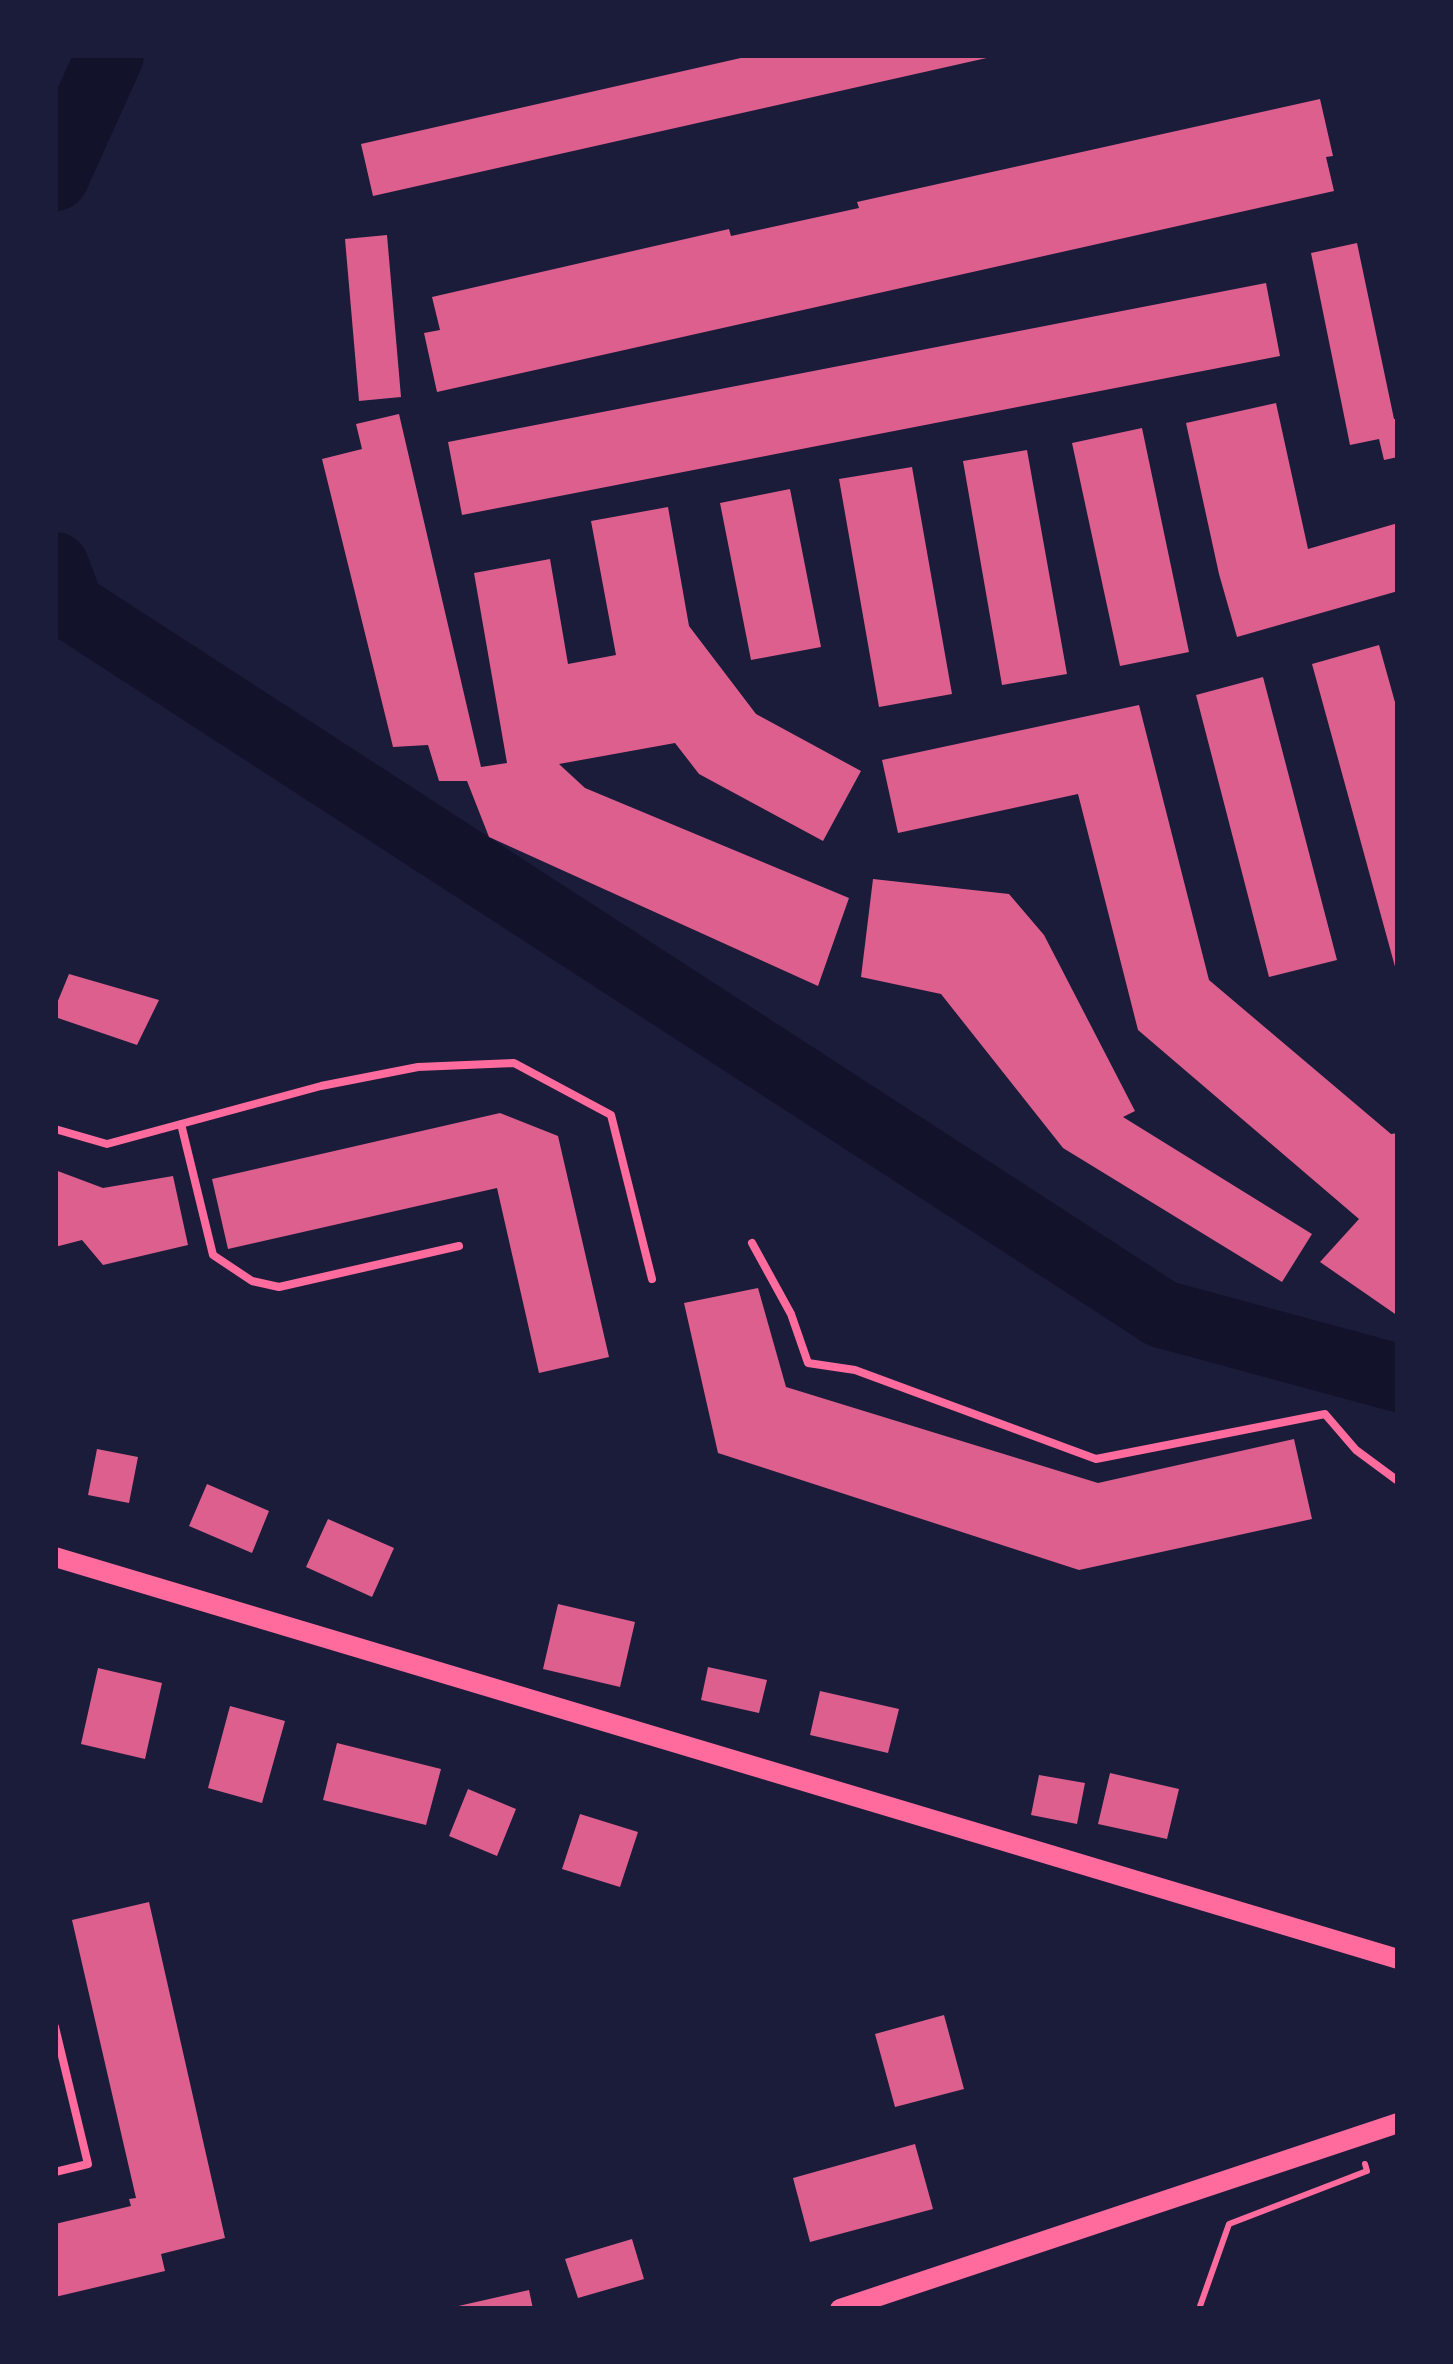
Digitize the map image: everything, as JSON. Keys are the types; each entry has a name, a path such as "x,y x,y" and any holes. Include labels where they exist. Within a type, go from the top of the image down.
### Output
{"main road":[{"path":"55,1558 1398,1959"},
{"path":"840,2309 1398,2123"}],"lane":[{"path":"55,1128 107,1144 321,1086 418,1066 514,1062 610,1114 652,1279"},
{"path":"181,1124 213,1255 252,1281 279,1287 459,1246"},
{"path":"752,1243 791,1314 808,1363 855,1370 1096,1459 1325,1414 1356,1450 1398,1481"},
{"path":"55,2027 88,2164 55,2172"}],"path":[{"path":"1198,2309 1229,2224 1367,2171 1357,2137"}],"building":[{"path":"754,55 991,57 373,196 361,144"},
{"path":"1320,99 1333,156 1326,157 1334,191 437,392 424,333 440,330 432,297 729,229 731,236 859,208 857,202"},
{"path":"387,235 401,397 359,401 345,239"},
{"path":"1357,243 1394,419 1398,419 1398,457 1384,460 1379,439 1350,445 1311,253"},
{"path":"1266,283 1280,356 462,515 448,442"},
{"path":"1276,403 1308,549 1398,523 1398,591 1237,637 1186,423"},
{"path":"399,414 481,767 507,763 474,573 550,559 568,664 616,655 591,521 668,507 689,626 756,714 861,771 823,841 699,774 675,743 559,764 585,788 849,898 818,986 489,837 467,781 439,781 428,745 393,747 322,459 362,449 356,424"},
{"path":"1142,428 1189,652 1120,666 1072,443"},
{"path":"1027,450 1067,674 1002,685 963,461"},
{"path":"912,467 952,694 879,707 839,479"},
{"path":"790,489 821,647 751,660 720,503"},
{"path":"1379,645 1398,713 1397,974 1312,664"},
{"path":"1263,677 1337,960 1269,977 1196,695"},
{"path":"1139,705 1209,980 1391,1134 1398,1133 1398,1316 1320,1262 1359,1219 1138,1030 1078,794 898,833 882,760"},
{"path":"873,879 1009,894 1044,935 1135,1111 1123,1117 1312,1234 1282,1282 1063,1148 941,994 861,977"},
{"path":"69,974 159,1000 137,1045 55,1017"},
{"path":"500,1113 558,1136 609,1357 539,1373 497,1188 228,1249 212,1179"},
{"path":"55,1170 103,1188 173,1176 188,1245 103,1265 82,1240 55,1247"},
{"path":"758,1288 786,1387 1098,1483 1294,1439 1312,1519 1079,1570 718,1453 684,1303"},
{"path":"97,1449 138,1457 129,1503 88,1495"},
{"path":"207,1484 269,1511 252,1553 189,1526"},
{"path":"328,1519 394,1548 372,1597 306,1567"},
{"path":"558,1604 635,1622 620,1687 543,1669"},
{"path":"708,1667 767,1680 759,1713 701,1700"},
{"path":"98,1668 162,1683 145,1759 81,1744"},
{"path":"820,1691 899,1709 888,1753 810,1735"},
{"path":"230,1706 285,1721 262,1803 208,1788"},
{"path":"337,1743 441,1769 426,1825 323,1800"},
{"path":"1110,1773 1179,1789 1167,1839 1098,1824"},
{"path":"1039,1775 1085,1783 1077,1824 1031,1815"},
{"path":"468,1789 516,1809 497,1856 449,1836"},
{"path":"580,1814 638,1832 620,1887 562,1869"},
{"path":"149,1902 225,2238 161,2254 165,2271 55,2297 55,2224 131,2206 129,2199 136,2198 72,1920"},
{"path":"944,2015 964,2089 895,2107 875,2034"},
{"path":"915,2144 933,2209 810,2242 793,2178"},
{"path":"632,2239 644,2279 578,2298 565,2259"},
{"path":"529,2290 533,2309 454,2309 454,2307"}],"waterway":[{"path":"55,177 110,55"},
{"path":"55,566 70,606 1162,1314 1398,1378"}]}
